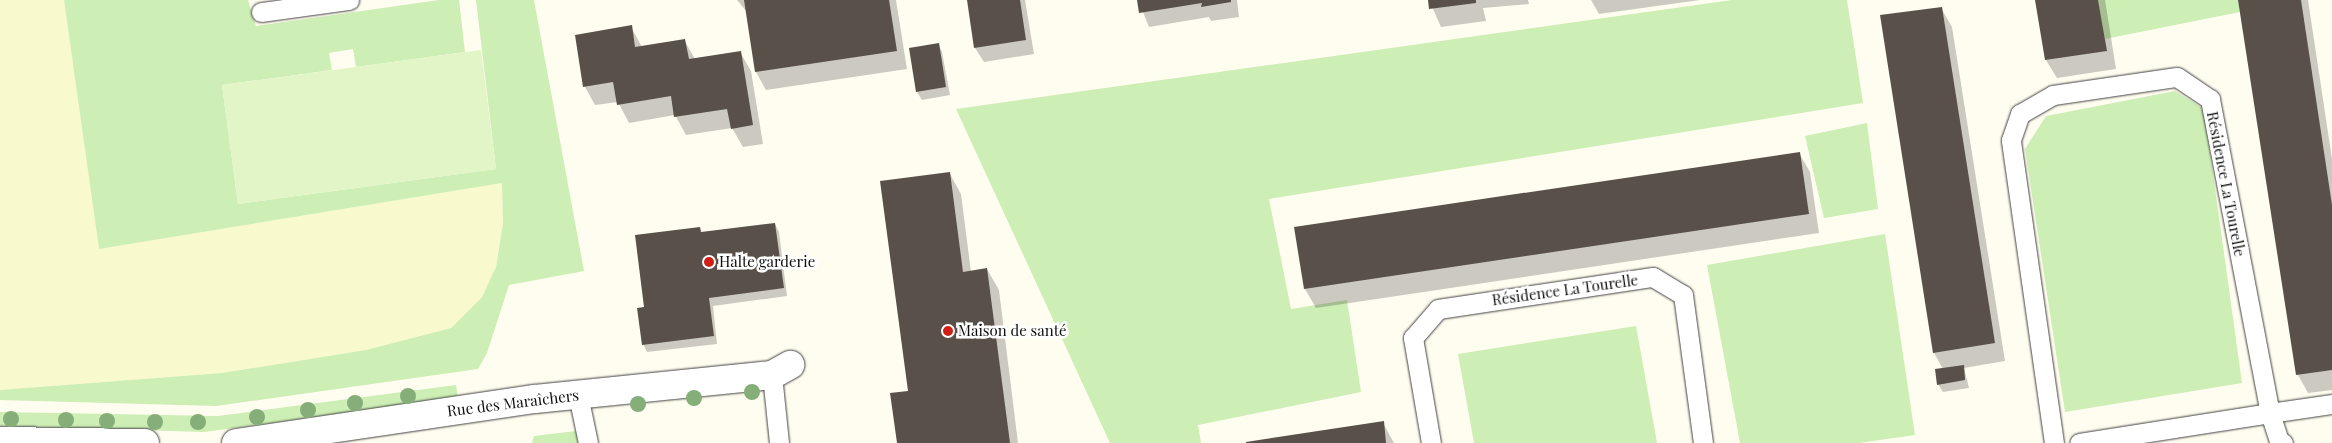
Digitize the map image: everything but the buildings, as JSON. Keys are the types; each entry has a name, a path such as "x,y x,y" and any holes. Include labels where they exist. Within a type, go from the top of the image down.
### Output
{"street":[{"name":"Rue des Maraîchers","path":"236,443 578,395 781,370"},
{"path":"0,441 145,443"}],"lane":[{"path":"261,12 349,0"},
{"name":"Résidence La Tourelle","path":"2054,443 2011,140 2020,114 2053,94 2176,77 2210,100 2270,413 2278,441 2283,443"},
{"name":"Résidence La Tourelle","path":"1431,443 1413,338 1438,309 1653,277 1683,295 1703,443"},
{"path":"779,443 781,370"},
{"path":"578,395 588,443"},
{"path":"2079,443 2332,404"}],"green space":[{"path":"0,0 64,0 99,249 502,183 503,224 496,267 482,297 451,328 366,350 222,373 0,390"},
{"path":"64,0 248,0 256,26 439,0 459,0 465,52 356,67 353,49 329,53 332,70 222,85 238,204 496,169 476,0 534,0 584,271 509,285 487,353 478,369 216,406 0,400 0,390 222,373 366,350 451,328 482,297 496,267 503,224 502,183 99,249"},
{"path":"1732,0 1847,0 1863,103 1269,199 1291,309 1347,300 1361,392 1198,425 1201,443 1110,443 956,109"},
{"path":"2098,0 2238,0 2240,12 2105,39"},
{"path":"481,50 496,169 238,204 222,85"},
{"path":"2175,91 2204,109 2242,383 2065,412 2025,149 2046,116"},
{"path":"1867,123 1878,209 1824,218 1805,136"},
{"path":"1885,234 1915,435 1859,443 1740,443 1707,265"},
{"path":"1636,326 1657,443 1474,443 1458,354"},
{"path":"456,385 458,398 204,432 0,426 0,412 218,416"},
{"path":"576,431 578,443 532,443 534,436"}],"place":[{"name":"Halte garderie","path":"709,262"},
{"name":"Maison de santé","path":"948,331"}]}
